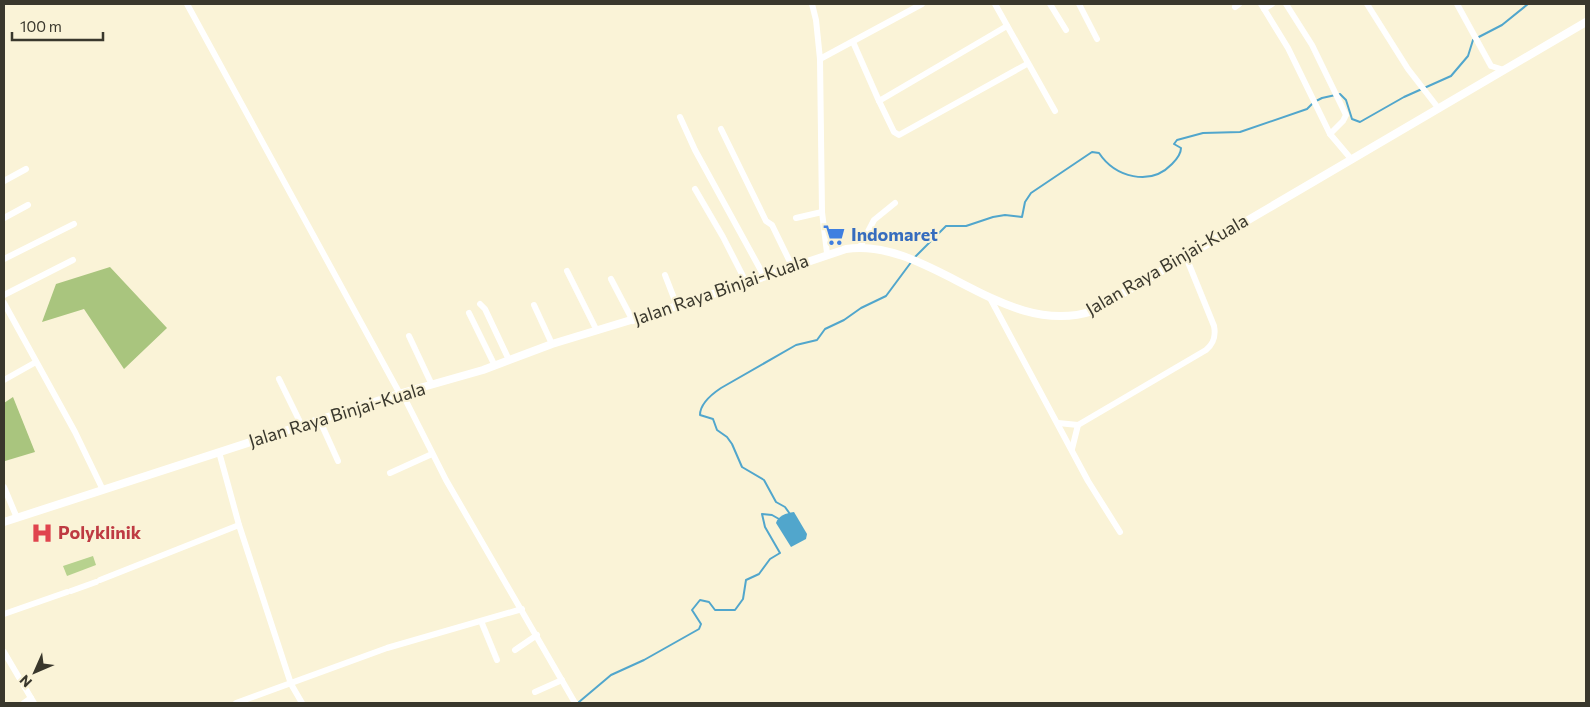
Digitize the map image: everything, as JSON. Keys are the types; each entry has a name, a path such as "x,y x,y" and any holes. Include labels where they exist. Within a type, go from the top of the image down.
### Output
{"main road":[{"name":"Jalan Raya Binjai-Kuala","path":"4,522 401,394 496,366 552,344 633,321 827,254 860,247 895,253 990,298 1038,315 1062,317 1093,311 1280,199 1352,160 1586,22"}],"street":[{"path":"188,4 432,454 575,703"},
{"path":"812,4 816,20 820,59 822,212 827,254"},
{"path":"820,59 922,4"},
{"path":"995,4 1055,111"},
{"path":"1050,4 1066,30"},
{"path":"1079,4 1097,39"},
{"path":"1272,4 1262,6 1288,48 1330,134 1352,160"},
{"path":"1286,4 1312,45 1346,115 1343,121 1330,134"},
{"path":"1367,4 1408,69 1439,109"},
{"path":"1457,4 1492,66 1504,70"},
{"path":"879,102 1007,26"},
{"path":"853,42 879,102 894,132 899,135 1027,64"},
{"path":"680,117 695,150 764,276"},
{"path":"721,129 766,221 772,225 792,266"},
{"path":"4,181 26,169"},
{"path":"694,189 723,237 746,282"},
{"path":"860,247 874,220 895,203"},
{"path":"4,218 28,205"},
{"path":"796,218 822,212"},
{"path":"4,259 74,224"},
{"path":"1058,422 1078,425 1206,350 1213,344 1214,326 1186,257"},
{"path":"4,295 73,260"},
{"path":"567,271 597,331"},
{"path":"666,276 677,306"},
{"path":"611,279 633,321"},
{"path":"990,298 1088,481 1120,532"},
{"path":"4,304 103,490"},
{"path":"480,304 485,309 509,360"},
{"path":"534,305 552,344"},
{"path":"469,313 496,366"},
{"path":"409,336 432,385"},
{"path":"4,380 36,362"},
{"path":"279,379 302,426"},
{"path":"320,421 338,461"},
{"path":"1072,449 1078,425"},
{"path":"219,452 239,525 291,684 302,703"},
{"path":"390,472 432,454"},
{"path":"4,487 17,518"},
{"path":"4,614 69,592 239,525"},
{"path":"236,703 387,648 522,609"},
{"path":"481,621 497,660"},
{"path":"515,650 537,635"},
{"path":"4,652 32,701 24,703"},
{"path":"535,692 562,680"}],"green space":[{"path":"110,267 167,328 124,369 84,309 42,322 56,284"},
{"path":"13,397 35,452 5,461 4,403"},
{"path":"93,556 96,565 67,576 63,566"}],"water":[{"path":"794,512 807,534 806,539 791,547 776,523 783,515"}],"waterway":[{"path":"1316,101 1340,94 1346,100 1352,119 1360,122 1404,97 1451,76 1468,56 1473,40 1502,25 1528,4"},
{"path":"915,257 946,226 966,226 1005,215 1022,217 1025,202 1031,193 1092,152 1099,153 1114,168 1123,173 1143,177 1154,175 1172,164 1178,156 1181,148 1174,144 1177,140 1203,133 1240,132 1307,109 1312,104"},
{"path":"790,514 785,507 776,502 764,480 742,467 732,444 727,437 717,430 713,419 700,415 702,407 710,396 721,388 796,345 817,340 825,329 886,296 912,261"},
{"path":"579,702 611,675 644,660 699,629 701,624 692,610 700,600 709,602 715,610 735,610 743,599 746,580 759,574 770,559 780,553 765,527 762,514 772,515 779,519"}],"place":[{"name":"Indomaret","path":"834,235"},
{"name":"Polyklinik","path":"42,533"}]}
